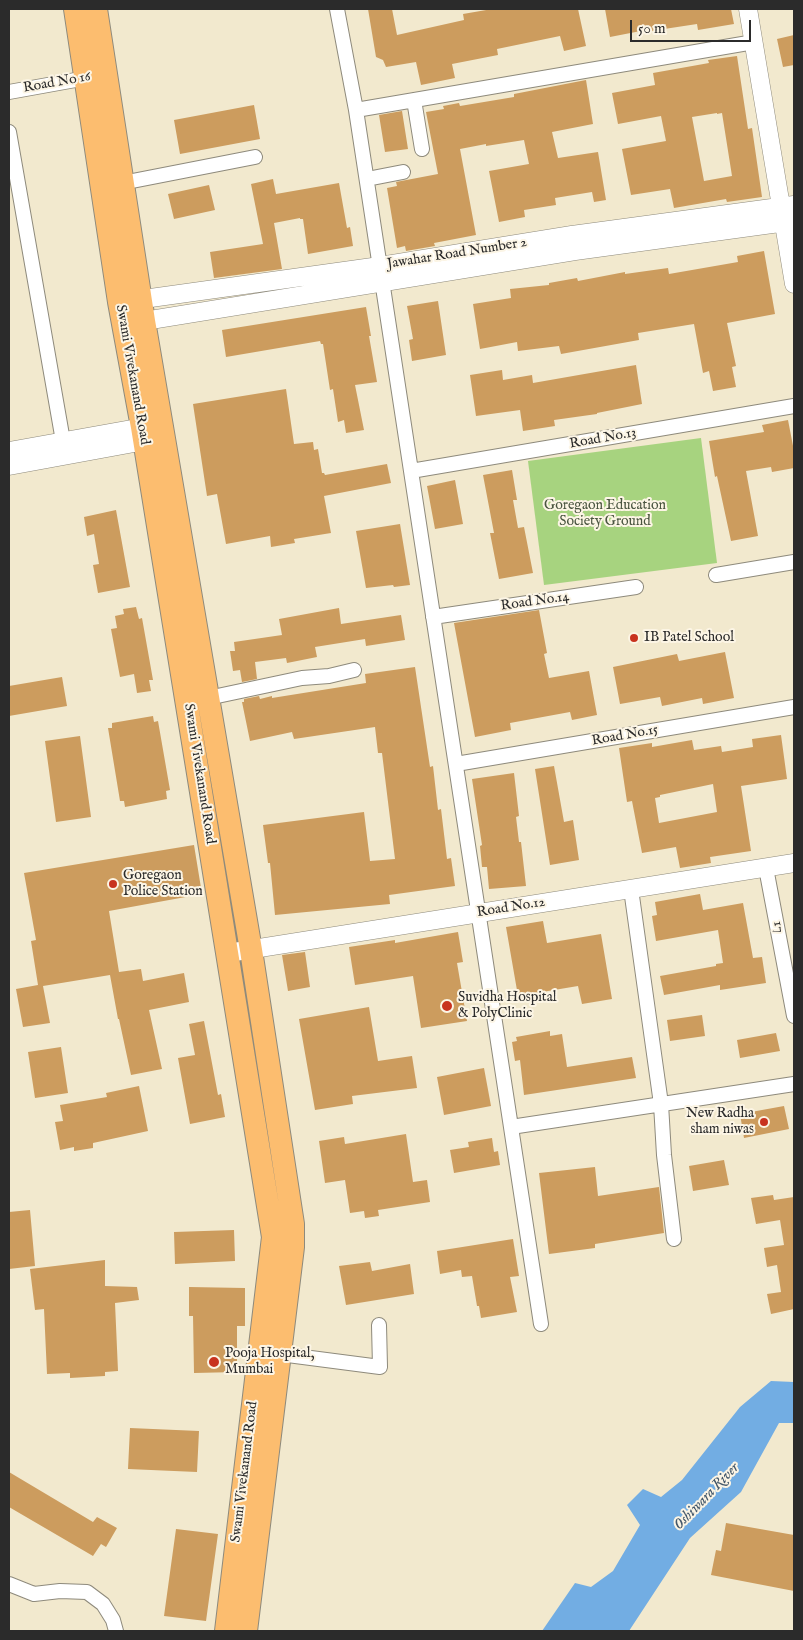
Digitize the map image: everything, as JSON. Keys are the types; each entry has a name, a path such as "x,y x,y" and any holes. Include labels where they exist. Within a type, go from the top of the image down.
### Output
{"main road":[{"name":"Swami Vivekanand Road","path":"75,9 95,76 122,183 132,312"},
{"name":"Swami Vivekanand Road","path":"96,9 95,76 153,432 228,953 272,1225 275,1313 280,1354 246,1631"},
{"name":"Swami Vivekanand Road","path":"153,432 208,698 251,950 293,1224 293,1247 275,1313 226,1631"}],"street":[{"path":"337,9 356,110 541,1324"},
{"path":"748,9 788,214 794,284"},
{"path":"356,110 754,42"},
{"name":"Road No 16","path":"9,92 95,76"},
{"path":"414,100 422,149"},
{"path":"9,132 63,441"},
{"path":"122,183 255,157"},
{"path":"366,179 403,172"},
{"path":"573,243 667,237 788,214"},
{"name":"Jawahar Road Number 2","path":"132,312 573,243 788,214"},
{"name":"Road No.13","path":"411,471 794,406"},
{"path":"9,450 63,441 153,432"},
{"path":"9,466 153,432"},
{"path":"716,575 794,562"},
{"name":"Road No.14","path":"433,617 636,587"},
{"path":"208,698 302,678 329,676 354,670"},
{"name":"Road No.15","path":"456,764 794,707"},
{"name":"Road No.12","path":"228,953 794,863"},
{"name":"17","path":"766,868 794,1016"},
{"path":"631,889 661,1104 665,1163 674,1239"},
{"path":"511,1127 794,1084"},
{"path":"280,1354 380,1367 378,1325"},
{"path":"9,1584 34,1594 60,1591 87,1592 103,1604 116,1631"}],"green space":[{"name":"Goregaon Education Society Ground","path":"701,438 717,563 544,585 528,461"}],"water":[{"name":"Oshiwara River","path":"771,1381 794,1382 794,1423 779,1423 741,1492 690,1538 629,1631 542,1631 575,1583 591,1587 613,1571 640,1525 627,1505 643,1489 661,1497 682,1480 740,1407"}],"building":[{"path":"368,9 392,9 397,35 464,20 463,14 492,9 578,9 586,46 564,51 560,36 497,49 498,55 452,64 455,78 421,85 416,62 386,67 383,60 376,57"},
{"path":"605,9 731,9 734,24 698,30 697,24 651,31 651,29 610,37"},
{"path":"794,35 794,65 783,67 777,39"},
{"path":"737,56 748,129 752,128 762,197 727,202 726,199 674,208 670,189 631,195 622,149 666,141 661,116 618,124 612,93 655,85 653,73 709,63 708,60","holes":["722,113 732,176 704,181 692,117"]},
{"path":"586,80 593,124 552,132 558,158 598,152 606,200 594,202 592,192 555,198 556,205 524,210 525,217 499,222 489,171 529,164 524,140 460,149 476,235 434,243 435,246 406,251 405,246 397,248 387,188 397,186 396,182 438,174 426,112 444,109 443,106 459,103 460,106 514,97 514,94"},
{"path":"254,105 260,139 180,154 174,120"},
{"path":"402,111 408,149 385,152 379,115"},
{"path":"273,179 276,194 339,183 347,228 350,227 353,246 308,254 303,219 274,223 282,269 214,278 210,252 263,244 251,184"},
{"path":"209,185 215,210 174,219 168,194"},
{"path":"764,251 775,314 727,323 736,366 732,367 736,387 713,391 709,371 703,373 694,324 638,333 639,340 561,354 559,346 518,351 517,342 480,349 473,304 511,298 510,289 549,285 549,283 577,278 578,281 625,272 625,274 668,268 669,274 738,262 737,256"},
{"path":"438,301 446,355 412,361 409,340 413,339 407,306"},
{"path":"366,307 377,382 355,385 364,430 346,433 344,420 338,422 333,389 330,390 323,344 320,341 226,357 222,330"},
{"path":"636,365 642,404 597,414 554,420 555,426 523,431 520,410 476,416 470,375 502,370 503,380 532,375 533,383"},
{"path":"286,389 294,444 313,442 314,450 318,449 322,473 325,475 387,464 391,483 324,496 331,533 294,539 295,543 271,547 270,536 226,544 217,494 207,496 193,404"},
{"path":"788,420 794,451 794,468 772,472 771,467 746,471 758,536 731,541 717,476 715,477 709,441 764,432 762,425"},
{"path":"512,470 517,500 513,500 518,528 524,527 533,573 499,579 490,533 494,533 483,475"},
{"path":"455,480 463,524 435,529 427,486"},
{"path":"116,510 130,587 98,593 93,565 99,564 94,534 87,536 84,517"},
{"path":"400,524 410,585 366,588 356,531"},
{"path":"136,607 139,619 142,618 153,680 149,680 151,691 137,693 134,674 120,677 111,629 117,628 115,616 124,614 123,609"},
{"path":"339,608 341,624 401,615 405,640 366,646 365,639 315,647 317,657 287,663 286,658 255,662 257,679 242,682 240,670 233,671 230,651 235,651 234,642 282,635 279,619"},
{"path":"539,610 547,653 544,654 549,678 589,671 597,715 572,720 570,712 510,723 511,730 475,737 454,623"},
{"path":"725,652 734,698 703,704 702,698 662,706 660,697 620,704 613,667 677,654 679,661"},
{"path":"415,667 430,767 433,766 438,810 441,809 447,859 451,858 455,886 389,895 390,904 275,915 270,863 268,863 263,825 364,812 370,861 395,859 382,753 378,753 375,727 294,739 292,732 250,741 242,702 244,702 244,699 259,696 260,699 272,696 272,698 366,683 365,674"},
{"path":"62,677 67,706 9,716 9,686"},
{"path":"153,716 154,722 158,721 170,790 166,791 167,799 125,807 124,801 120,801 108,728 112,728 112,723"},
{"path":"781,735 787,779 741,786 751,851 710,857 711,863 680,868 676,847 642,853 632,801 627,802 619,748 652,743 652,747 692,740 694,750 721,746 722,752 753,747 752,739","holes":["713,784 717,812 659,823 655,798 660,797 660,795"]},
{"path":"80,736 91,817 56,822 45,741"},
{"path":"554,766 564,822 573,820 579,860 550,865 535,769"},
{"path":"514,773 519,816 516,817 526,886 489,889 487,867 482,867 480,846 482,845 472,779"},
{"path":"194,845 202,894 109,911 119,972 141,969 143,981 184,973 189,1002 149,1010 162,1069 131,1075 110,975 43,986 50,1023 23,1027 16,989 38,985 31,941 36,940 24,873"},
{"path":"700,894 703,910 743,903 753,958 762,957 766,983 720,990 720,985 664,995 660,976 716,966 716,964 723,963 718,930 656,941 652,916 657,915 655,902"},
{"path":"543,921 547,943 601,934 612,999 582,1004 578,986 518,996 506,927"},
{"path":"458,932 463,962 457,963 467,1021 421,1028 413,976 355,985 349,947 395,940 395,943"},
{"path":"305,952 310,987 288,991 282,955"},
{"path":"369,1007 378,1061 412,1056 417,1088 352,1096 353,1104 315,1110 299,1019"},
{"path":"702,1015 705,1036 670,1041 667,1020"},
{"path":"204,1021 218,1095 221,1094 225,1117 190,1124 178,1058 195,1055 189,1024"},
{"path":"550,1031 550,1036 562,1034 567,1067 632,1057 636,1078 524,1095 520,1060 515,1061 512,1042 517,1041 516,1037"},
{"path":"776,1033 780,1051 740,1058 737,1040"},
{"path":"61,1047 68,1093 35,1098 28,1052"},
{"path":"484,1068 491,1106 444,1115 437,1077"},
{"path":"139,1086 148,1131 93,1143 93,1148 74,1151 74,1147 60,1150 55,1122 63,1121 60,1105 107,1097 106,1093"},
{"name":"New Radha sham niwas","path":"784,1106 789,1129 744,1138 740,1114"},
{"path":"406,1134 413,1182 427,1180 430,1202 378,1210 379,1216 365,1218 364,1211 350,1213 345,1180 325,1183 319,1141 344,1137 345,1144"},
{"path":"492,1138 494,1152 498,1151 500,1165 454,1173 450,1150 469,1147 468,1142"},
{"path":"724,1160 729,1185 693,1191 689,1166"},
{"path":"595,1167 598,1196 659,1187 664,1233 595,1244 595,1248 549,1254 539,1173"},
{"path":"773,1195 774,1200 794,1197 794,1309 771,1314 767,1294 781,1292 777,1265 767,1267 764,1248 784,1245 780,1220 756,1224 751,1198"},
{"path":"30,1210 35,1266 9,1269 9,1212"},
{"path":"234,1230 235,1261 175,1264 174,1232"},
{"path":"513,1239 519,1276 510,1277 517,1312 481,1318 472,1276 462,1277 461,1270 440,1274 437,1251"},
{"path":"105,1260 105,1286 137,1287 139,1300 115,1303 118,1371 105,1372 105,1376 70,1378 70,1373 47,1374 44,1309 35,1310 30,1269"},
{"path":"370,1262 372,1271 410,1264 414,1294 346,1305 339,1266"},
{"path":"189,1287 245,1288 245,1326 237,1326 237,1372 194,1373 193,1316 189,1316"},
{"path":"130,1428 199,1431 197,1472 128,1469"},
{"path":"9,1472 93,1522 97,1517 117,1528 106,1547 101,1544 93,1556 9,1507"},
{"path":"726,1523 794,1535 794,1591 711,1575 716,1550 721,1551"},
{"path":"176,1529 218,1534 206,1621 164,1616"}],"place":[{"name":"IB Patel School","path":"634,638"},
{"name":"Goregaon Police Station","path":"113,884"},
{"name":"Suvidha Hospital & PolyClinic","path":"447,1006"},
{"name":"New Radha sham niwas","path":"764,1122"},
{"name":"Pooja Hospital, Mumbai","path":"214,1362"}]}
